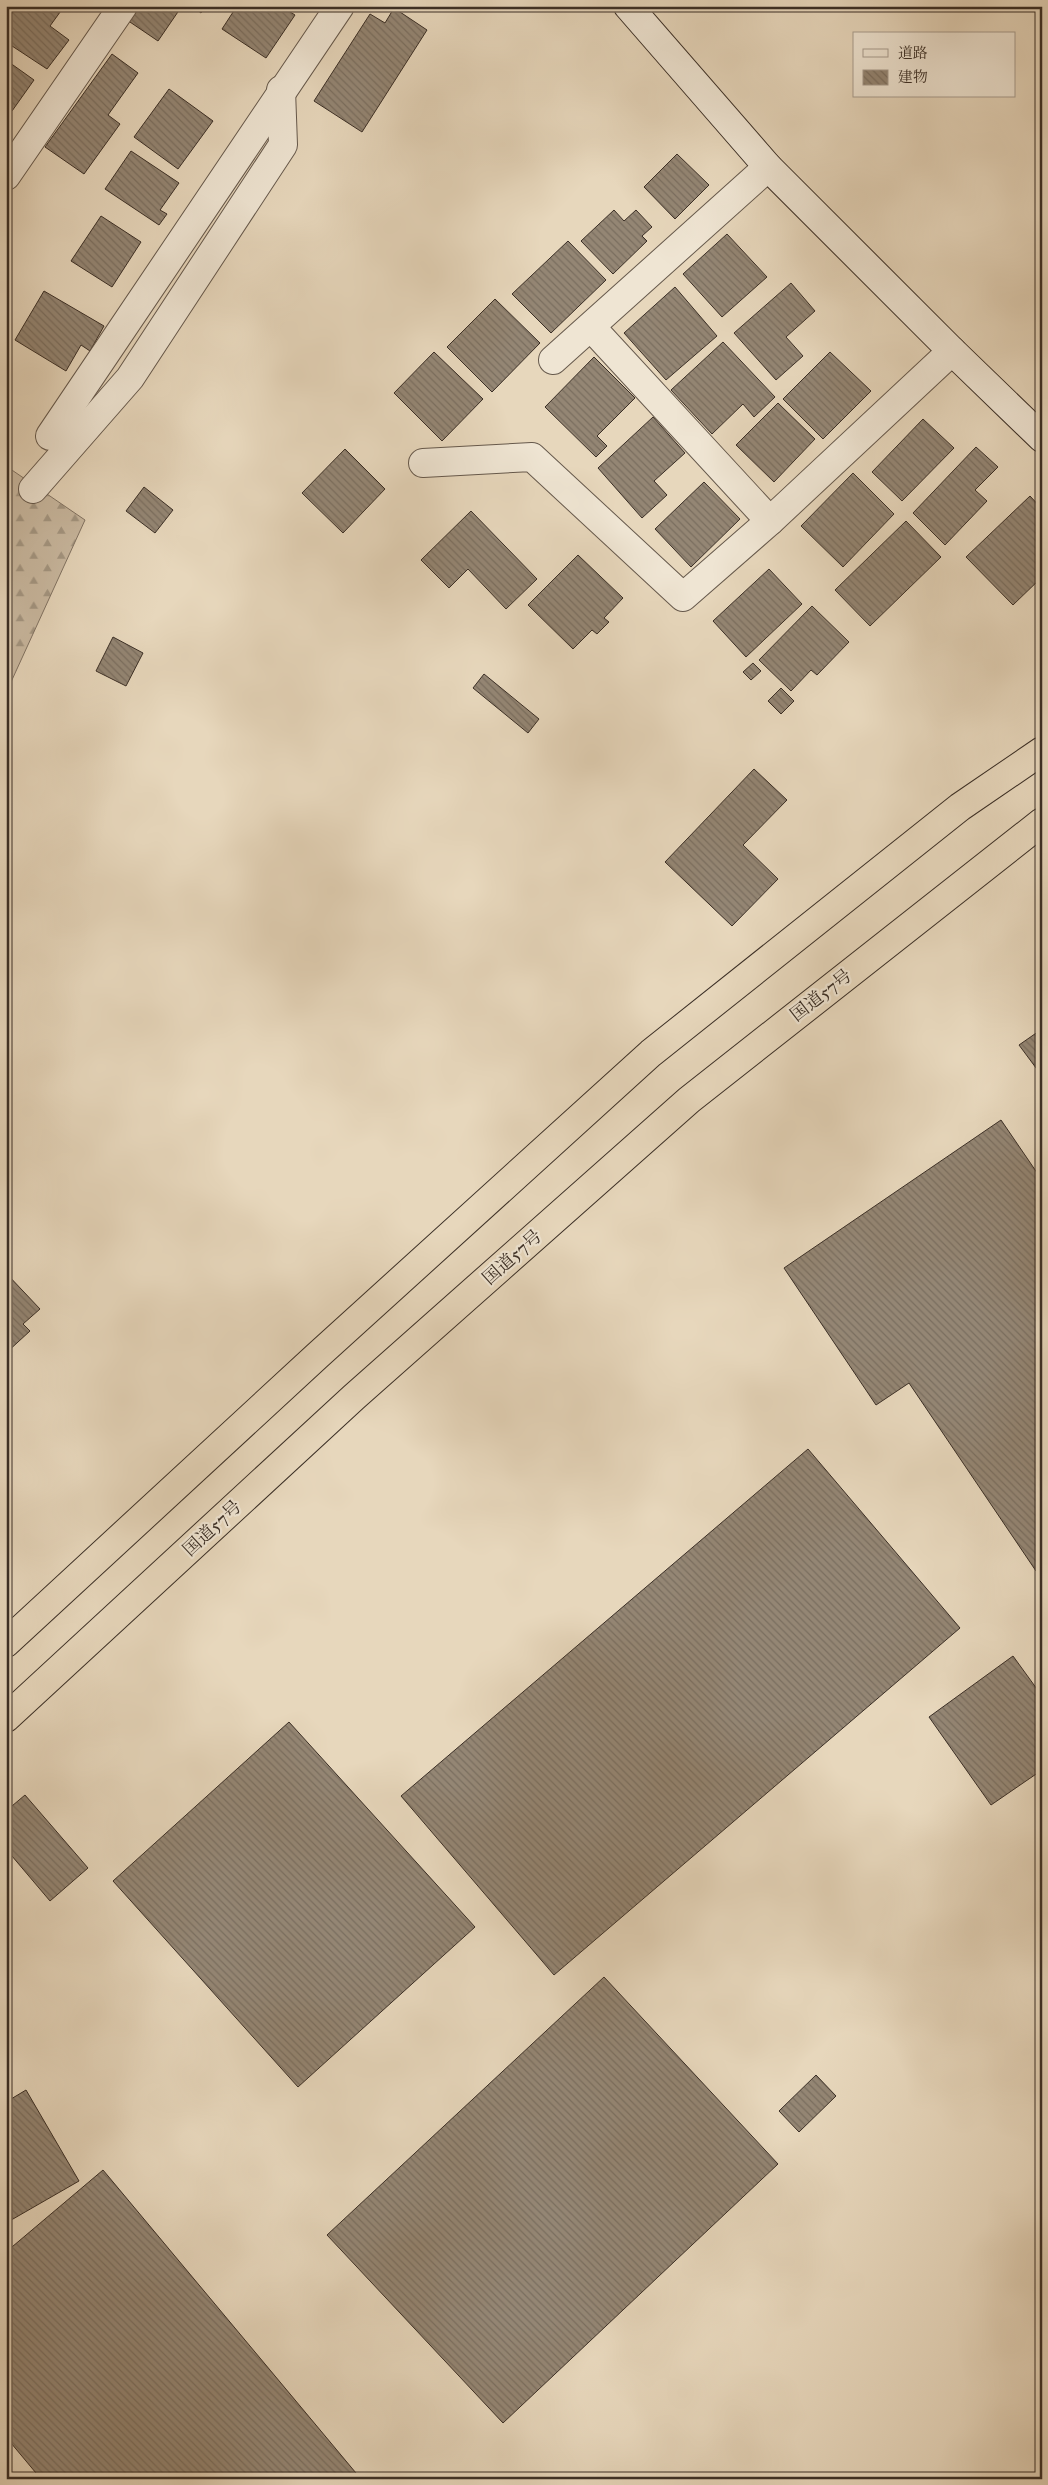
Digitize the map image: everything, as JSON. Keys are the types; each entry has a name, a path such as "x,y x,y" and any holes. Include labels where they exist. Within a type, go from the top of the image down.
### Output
{"highway":[{"path":"6,1643 316,1356 651,1053 960,807 1042,751"},
{"name":"国道57号","path":"6,1718 354,1397 689,1100 1042,822"}],"street":[{"path":"6,176 123,6"},
{"path":"50,436 281,90 340,6"},
{"path":"628,6 768,167 952,352 1042,438"},
{"path":"33,489 130,378 283,145 281,90"},
{"path":"553,360 768,167"},
{"path":"590,328 770,521"},
{"path":"423,463 532,457 683,598 770,521 952,352"}],"green space":[{"path":"6,466 85,520 6,693"}],"building":[{"path":"17,6 59,6 63,8 50,26 69,40 47,69 6,42 6,23"},
{"path":"137,6 182,6 158,41 127,20"},
{"path":"192,6 206,6 201,13"},
{"path":"237,6 281,6 295,15 266,58 222,29"},
{"path":"394,8 427,30 362,132 314,101 370,14 385,23"},
{"path":"112,54 138,73 108,115 120,124 84,174 45,147"},
{"path":"6,60 34,80 12,111 6,107"},
{"path":"169,89 213,121 178,169 134,137"},
{"path":"131,151 179,183 160,210 167,214 159,225 105,189"},
{"path":"677,154 709,185 675,219 644,187"},
{"path":"614,210 624,221 636,210 652,227 642,236 647,241 613,274 581,241"},
{"path":"101,216 141,242 112,287 71,261"},
{"path":"727,234 767,277 722,317 683,274"},
{"path":"568,241 606,280 551,333 512,294"},
{"path":"791,283 815,311 786,337 803,356 776,380 734,333"},
{"path":"675,287 717,336 666,380 624,333"},
{"path":"44,291 104,326 90,351 81,345 66,371 15,340"},
{"path":"495,299 540,343 492,392 447,347"},
{"path":"723,342 775,397 754,417 743,404 712,434 671,390"},
{"path":"434,352 483,399 442,441 394,393"},
{"path":"830,352 871,391 823,439 783,399"},
{"path":"594,357 635,398 597,436 607,446 596,457 545,407"},
{"path":"778,403 815,439 774,482 736,445"},
{"path":"653,417 685,453 654,481 667,495 642,518 598,468"},
{"path":"923,419 954,448 902,501 872,472"},
{"path":"976,447 998,467 975,490 987,501 945,545 913,513"},
{"path":"345,449 385,489 343,533 302,493"},
{"path":"853,473 894,514 843,567 801,526"},
{"path":"704,482 740,519 691,567 655,529"},
{"path":"144,487 173,510 155,533 126,511"},
{"path":"1030,496 1042,509 1042,577 1013,605 966,557"},
{"path":"471,511 537,579 506,609 468,569 449,588 421,560"},
{"path":"906,521 941,557 870,626 835,590"},
{"path":"578,555 623,598 604,618 609,622 597,634 592,630 573,649 528,605"},
{"path":"769,569 802,604 746,657 713,621"},
{"path":"812,606 849,642 817,675 811,670 791,691 759,660"},
{"path":"113,637 143,653 126,686 96,671"},
{"path":"753,663 761,671 751,680 743,672"},
{"path":"484,674 539,719 528,733 473,688"},
{"path":"781,688 794,701 781,714 768,701"},
{"path":"754,769 787,800 743,845 778,879 732,926 665,862"},
{"path":"1042,1029 1042,1076 1019,1045"},
{"path":"1001,1120 1042,1180 1042,1567 1036,1571 909,1383 876,1405 784,1268"},
{"path":"6,1273 40,1309 23,1324 30,1331 6,1353"},
{"path":"808,1449 960,1628 554,1975 401,1796"},
{"path":"1013,1656 1042,1696 1042,1770 991,1805 929,1717"},
{"path":"289,1722 475,1927 298,2087 113,1881"},
{"path":"25,1795 88,1868 50,1901 6,1849 6,1811"},
{"path":"604,1977 778,2164 503,2423 327,2235"},
{"path":"816,2075 836,2096 799,2132 779,2111"},
{"path":"26,2090 79,2181 6,2223 6,2102"},
{"path":"103,2170 361,2479 41,2479 6,2437 6,2252"}]}
